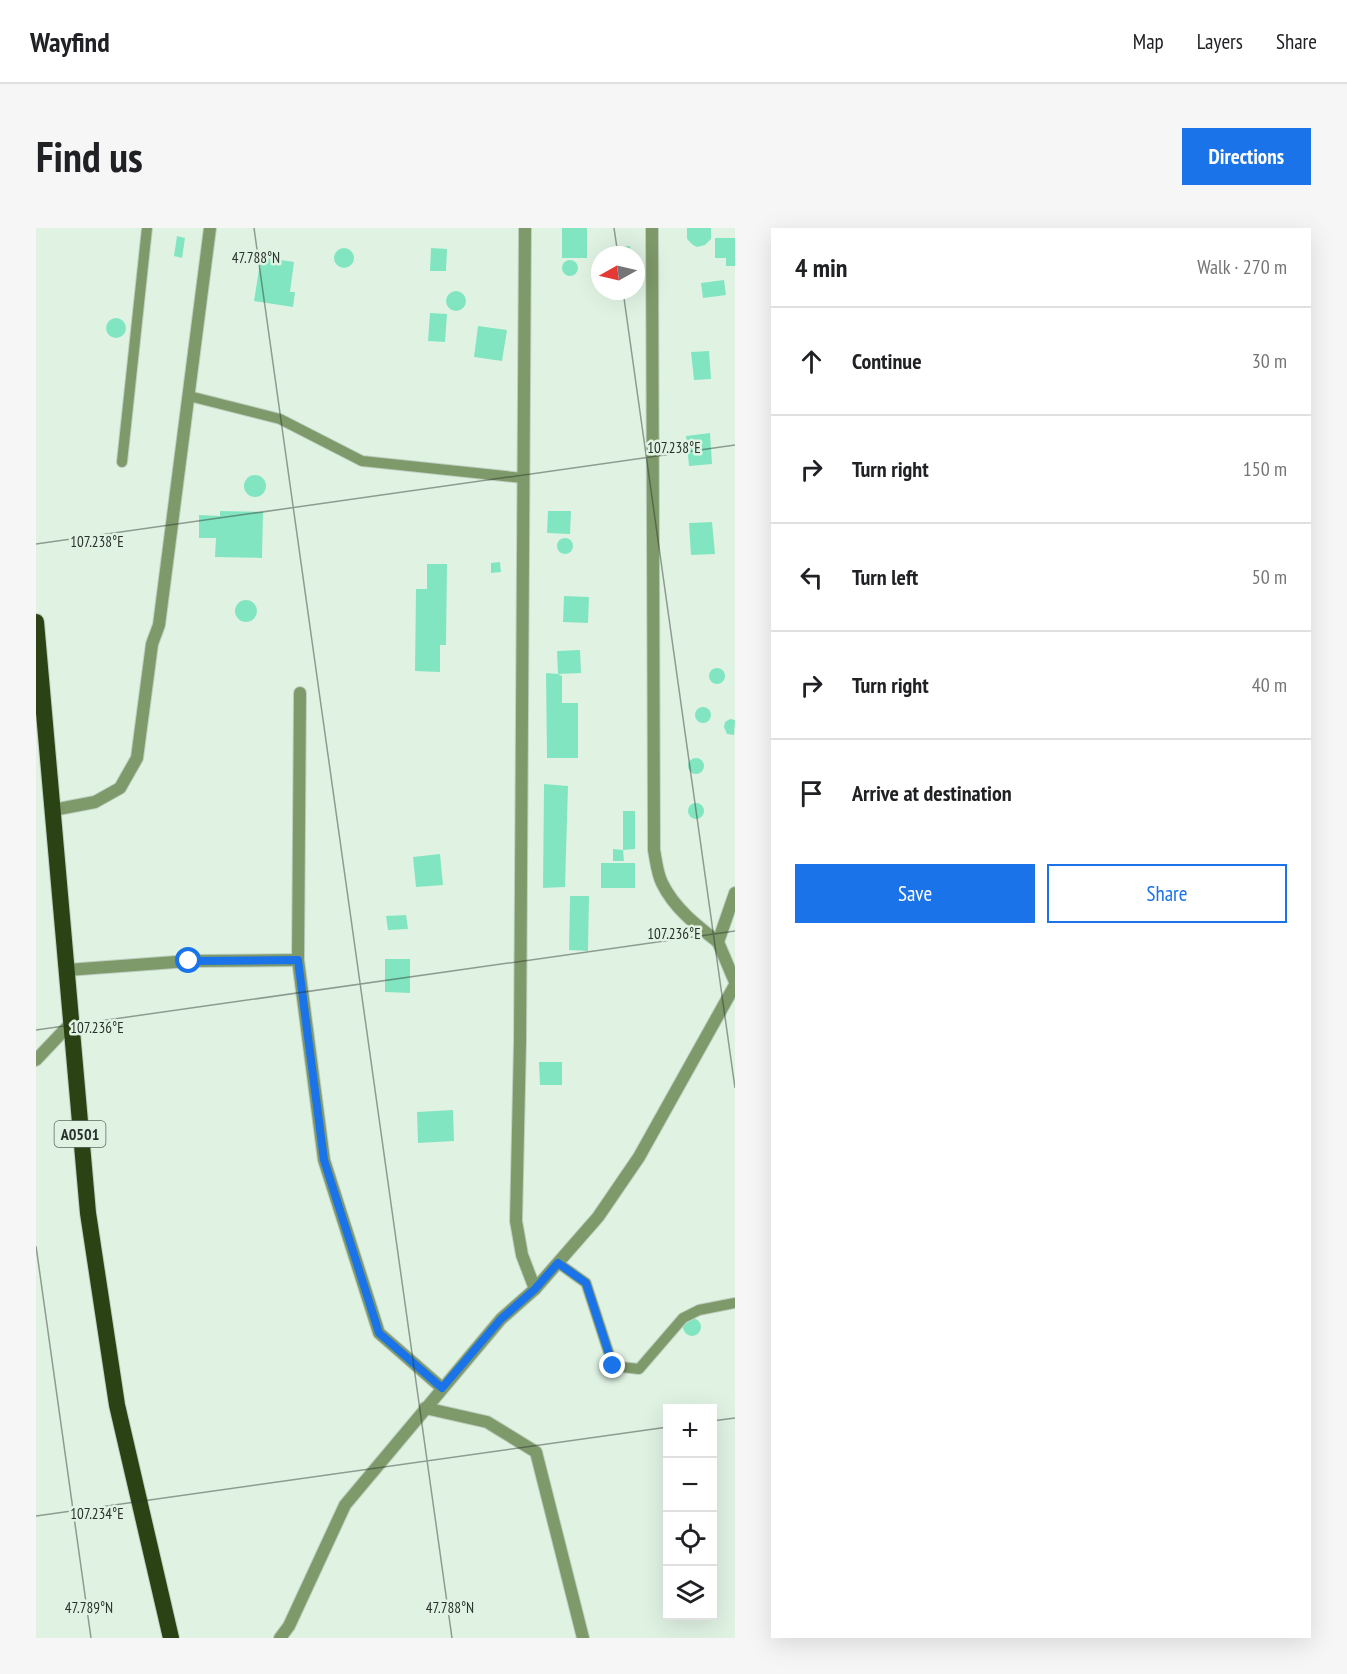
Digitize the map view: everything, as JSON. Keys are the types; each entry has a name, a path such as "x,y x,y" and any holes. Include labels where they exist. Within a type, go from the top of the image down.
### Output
{"highway":[{"name":"A0501","path":"36,622 88,1213 117,1405 171,1638"}],"street":[{"path":"53,810 95,802 120,788 136,758 152,644 159,625 210,228"},
{"path":"525,228 520,1042 516,1221 522,1255 535,1289"},
{"path":"280,1638 289,1626 345,1505 501,1319 535,1289 598,1217 639,1157 735,983 718,942 687,917 660,881 654,850 652,228"},
{"path":"300,693 298,960 324,1160 379,1333 442,1388"},
{"path":"718,942 735,892"},
{"path":"67,970 189,961 298,960"},
{"path":"36,1060 70,1024"},
{"path":"425,1408 487,1422 536,1452 584,1638"}],"lane":[{"path":"122,462 147,228"},
{"path":"189,396 280,419 362,461 523,478"},
{"path":"558,1263 586,1283 613,1366 639,1369 682,1318 699,1310 735,1303"}],"building":[{"path":"562,228 587,228 587,258 562,258"},
{"path":"687,228 711,228 711,239 705,245 697,247 687,239"},
{"path":"177,236 185,238 182,258 174,256"},
{"path":"715,238 735,238 735,266 726,266 726,258 715,258"},
{"path":"340,248 348,248 354,254 354,262 348,268 340,268 334,262 334,254"},
{"path":"431,248 447,249 446,271 430,271"},
{"path":"261,257 294,262 290,292 295,292 293,307 254,301"},
{"path":"567,260 573,260 578,268 576,274 567,276 562,271 562,265"},
{"path":"724,280 726,295 703,298 701,283"},
{"path":"456,291 463,294 466,301 463,308 456,311 449,308 446,301 449,294"},
{"path":"430,313 447,314 445,342 428,341"},
{"path":"112,318 120,318 126,324 126,332 120,338 112,338 106,332 106,324"},
{"path":"478,326 507,330 502,361 474,357"},
{"path":"709,351 711,379 694,380 691,352"},
{"path":"710,433 712,464 689,466 686,436"},
{"path":"255,475 263,478 266,486 263,494 255,497 247,494 244,486 247,478"},
{"path":"220,511 263,512 262,558 215,557 216,538 199,538 199,515 220,516"},
{"path":"548,511 571,511 570,534 547,533"},
{"path":"712,522 715,554 691,555 689,523"},
{"path":"562,538 568,538 573,546 571,552 562,554 557,549 557,543"},
{"path":"500,562 501,572 491,573 491,563"},
{"path":"427,564 447,564 446,645 440,645 440,672 415,671 416,589 427,589"},
{"path":"564,596 589,597 588,623 563,622"},
{"path":"246,600 254,603 257,611 254,619 246,622 238,619 235,611 238,603"},
{"path":"580,650 581,673 558,674 557,651"},
{"path":"714,668 720,668 725,676 723,682 714,684 709,679 709,673"},
{"path":"546,673 562,676 562,703 578,703 578,758 547,758"},
{"path":"700,707 706,707 711,715 709,721 700,723 695,718 695,712"},
{"path":"730,719 735,720 734,735 727,734 724,727 725,722"},
{"path":"693,758 699,758 704,766 702,772 693,774 688,769 688,763"},
{"path":"544,784 568,786 565,887 543,888"},
{"path":"693,803 699,803 704,811 702,817 693,819 688,814 688,808"},
{"path":"623,811 635,811 635,849 623,850"},
{"path":"613,849 623,850 624,861 613,861"},
{"path":"440,854 443,885 416,887 413,857"},
{"path":"601,863 635,863 635,888 601,888"},
{"path":"570,896 589,896 588,951 569,950"},
{"path":"406,915 408,929 388,930 386,916"},
{"path":"385,959 410,959 410,993 385,992"},
{"path":"539,1062 562,1062 562,1085 540,1085"},
{"path":"453,1110 454,1141 418,1143 417,1112"},
{"path":"692,1318 700,1323 701,1327 696,1335 692,1336 684,1331 683,1327 688,1319"}],"route":[{"path":"189,961 298,960 324,1160 379,1333 442,1388 501,1319 535,1289 558,1263 586,1283 613,1366"}]}
